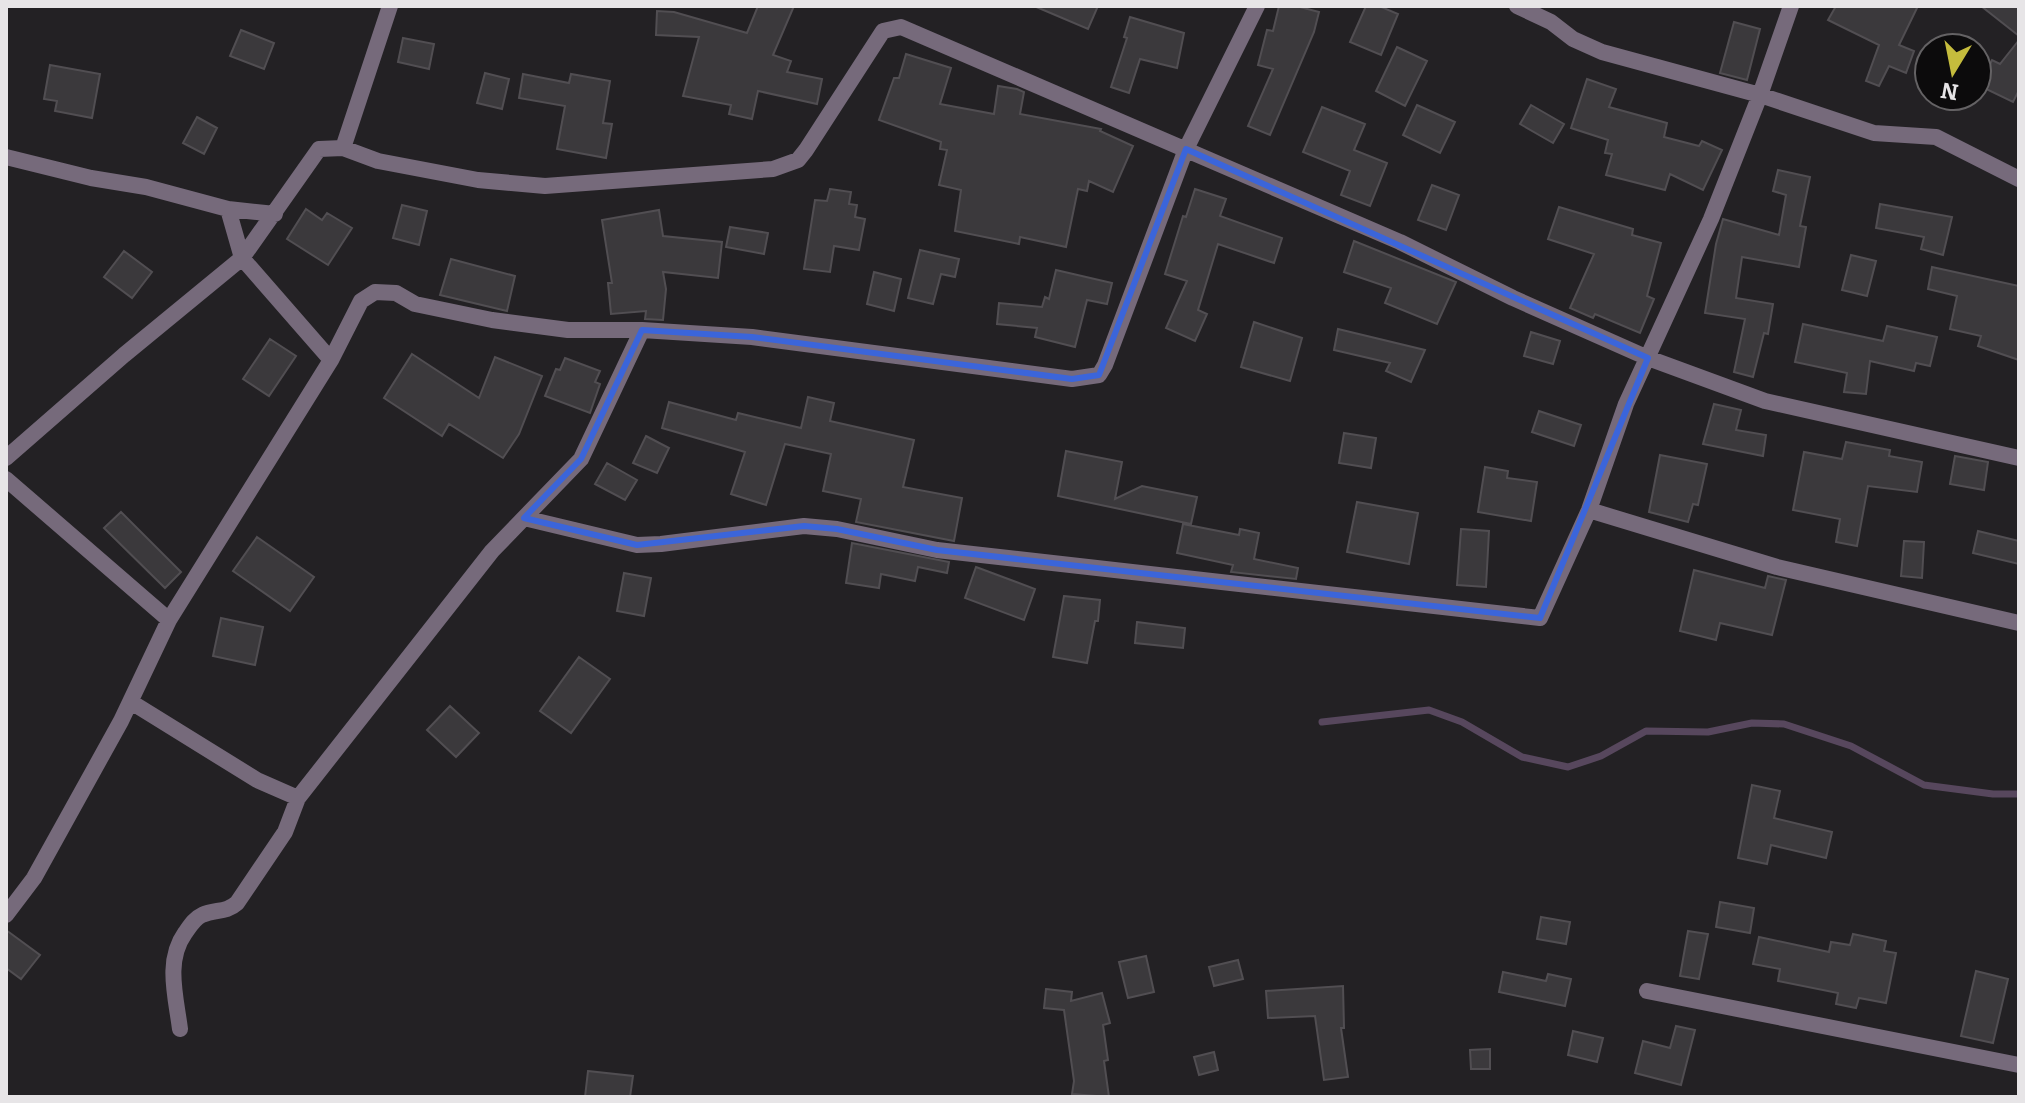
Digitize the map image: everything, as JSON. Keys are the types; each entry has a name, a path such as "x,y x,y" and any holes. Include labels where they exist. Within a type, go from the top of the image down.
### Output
{"street":[{"path":"343,148 390,6"},
{"path":"6,915 34,878 131,702 169,620 331,360 361,301 375,292 396,293 415,304 492,320 568,330 642,330 752,337 1072,379 1099,375 1186,149 1257,6"},
{"path":"1517,6 1602,52 1760,95 1874,133 1936,137 2019,179"},
{"path":"524,518 637,545 804,526 837,529 937,550 1540,618 1589,510 1613,438 1711,219 1791,6"},
{"path":"6,458 242,258 319,149 343,148 378,161 478,180 545,186 773,169 798,160 883,31 901,27 1400,242 1513,298 1648,358 1765,401 2019,458"},
{"path":"6,157 91,178 146,187 228,209 275,214"},
{"path":"228,209 242,258 331,360"},
{"path":"180,1029 173,962 176,946 193,921 202,915 229,910 237,903 285,832 298,798 492,551 581,459 642,330"},
{"path":"6,479 169,620"},
{"path":"1589,510 1777,567 2019,623"},
{"path":"131,702 257,780 298,798"},
{"path":"1647,991 2019,1065"}],"highlighted area":[{"path":"1186,149 1648,358 1540,618 937,550 837,529 804,526 637,545 524,518 581,459 642,330 752,337 1072,379 1099,375"}],"building":[{"path":"758,6 794,6 773,55 791,61 787,72 822,79 817,104 758,91 752,119 729,114 731,105 683,96 699,37 656,35 657,11 674,12 747,33"},
{"path":"1034,6 1098,6 1088,29"},
{"path":"1279,6 1296,6 1319,12 1314,32 1270,135 1248,126 1273,69 1258,65 1267,30 1273,31"},
{"path":"1366,6 1379,6 1398,14 1381,55 1350,42"},
{"path":"1836,6 1918,6 1899,45 1913,51 1906,73 1889,66 1879,86 1866,81 1879,45 1828,20"},
{"path":"1981,6 2019,6 2019,36"},
{"path":"1130,17 1184,33 1177,68 1140,59 1129,93 1111,87 1127,38 1124,37"},
{"path":"1734,22 1760,29 1747,80 1720,73"},
{"path":"241,30 274,43 264,69 230,56"},
{"path":"403,38 434,44 429,69 398,62"},
{"path":"2019,40 2019,90 2013,102 1993,92 1993,60 2000,64"},
{"path":"1397,47 1427,61 1405,106 1376,91"},
{"path":"906,54 951,68 940,104 994,114 998,86 1017,89 1024,92 1020,114 1101,129 1133,146 1113,192 1089,181 1087,191 1078,189 1066,247 1020,237 1019,244 955,231 961,190 939,185 947,150 940,149 941,142 879,120 894,78 899,78"},
{"path":"50,65 100,74 92,118 55,111 57,101 44,99"},
{"path":"485,73 509,79 502,109 477,103"},
{"path":"523,74 569,83 571,74 610,81 603,123 612,124 606,158 557,149 565,106 519,98"},
{"path":"1587,79 1616,89 1609,107 1667,123 1664,137 1699,146 1702,141 1722,150 1703,190 1670,174 1665,190 1606,175 1612,154 1605,153 1608,140 1571,128"},
{"path":"1417,105 1455,122 1440,153 1403,135"},
{"path":"1531,105 1564,124 1553,143 1520,124"},
{"path":"1322,107 1365,124 1354,150 1387,163 1370,206 1341,195 1350,171 1303,152"},
{"path":"197,117 217,128 204,154 183,143"},
{"path":"1778,170 1810,177 1800,226 1806,227 1799,267 1742,257 1736,298 1773,304 1768,334 1764,333 1753,377 1734,372 1745,319 1705,313 1723,219 1779,235 1786,195 1773,191"},
{"path":"1432,185 1459,195 1446,230 1418,220"},
{"path":"830,189 851,192 849,204 857,205 855,217 865,219 859,250 834,246 830,272 804,269 815,200 827,201"},
{"path":"1195,189 1226,199 1220,216 1282,238 1274,263 1218,244 1198,310 1207,314 1195,341 1166,328 1187,281 1165,274"},
{"path":"1880,204 1952,217 1943,255 1921,249 1924,237 1876,228"},
{"path":"402,205 427,211 419,245 393,238"},
{"path":"1559,207 1633,229 1632,235 1661,243 1647,296 1654,299 1640,333 1595,314 1593,318 1570,308 1594,254 1548,239"},
{"path":"306,209 322,220 327,213 352,228 328,265 287,239"},
{"path":"659,210 663,236 722,242 718,278 663,272 666,289 663,320 645,319 646,311 611,314 608,283 612,283 602,220"},
{"path":"730,227 768,233 764,254 726,247"},
{"path":"1354,241 1456,282 1437,324 1385,303 1391,288 1344,272"},
{"path":"920,250 959,259 955,277 941,274 933,304 908,298"},
{"path":"124,251 152,272 132,298 104,277"},
{"path":"1851,255 1876,261 1867,296 1842,290"},
{"path":"451,259 515,276 507,311 440,295"},
{"path":"1932,267 2019,286 2019,360 1978,346 1981,336 1950,329 1957,296 1928,289"},
{"path":"1056,270 1112,283 1107,304 1087,300 1075,347 1035,337 1037,328 997,324 999,303 1042,307 1045,297 1049,299"},
{"path":"874,272 901,279 894,311 867,304"},
{"path":"1254,322 1302,338 1290,381 1241,367"},
{"path":"1803,324 1883,341 1887,326 1937,337 1930,366 1916,363 1914,371 1870,361 1866,394 1844,392 1847,373 1795,362"},
{"path":"1338,329 1425,350 1411,382 1386,371 1390,363 1334,350"},
{"path":"1531,332 1560,341 1553,364 1524,356"},
{"path":"270,339 296,356 269,396 243,379"},
{"path":"412,354 479,398 495,357 542,376 519,434 503,458 449,424 442,436 384,398"},
{"path":"565,358 600,371 595,382 600,384 590,413 545,396 556,369 560,370"},
{"path":"808,397 834,403 830,421 914,440 903,487 962,498 954,541 856,522 861,499 823,491 831,454 785,444 766,505 731,494 745,452 662,428 669,402 736,420 738,413 801,428"},
{"path":"1714,404 1741,410 1736,430 1766,435 1763,456 1703,444"},
{"path":"1539,411 1581,425 1574,446 1532,432"},
{"path":"1344,433 1376,438 1371,468 1339,463"},
{"path":"646,436 669,448 657,473 633,463"},
{"path":"1846,442 1890,450 1889,456 1922,462 1917,492 1868,486 1857,546 1836,542 1840,519 1793,510 1804,452 1842,459"},
{"path":"1066,451 1122,462 1115,499 1142,486 1197,497 1191,524 1058,496"},
{"path":"1660,455 1707,464 1698,505 1693,504 1688,522 1649,512"},
{"path":"1955,456 1988,462 1984,490 1950,484"},
{"path":"607,463 637,480 625,500 595,484"},
{"path":"1485,467 1508,471 1507,478 1537,482 1531,521 1478,512"},
{"path":"1357,502 1418,513 1409,564 1347,552"},
{"path":"121,512 181,572 165,588 104,528"},
{"path":"1183,524 1239,535 1240,529 1259,533 1254,559 1298,568 1296,579 1231,572 1233,565 1177,553"},
{"path":"1461,529 1489,531 1486,587 1457,585"},
{"path":"1978,531 2019,541 2019,564 1973,553"},
{"path":"257,537 314,577 290,611 233,571"},
{"path":"1904,541 1924,542 1922,578 1901,576"},
{"path":"852,543 949,562 947,573 918,567 915,581 881,574 879,588 846,583"},
{"path":"976,567 1035,589 1024,620 965,598"},
{"path":"1694,570 1765,588 1768,576 1786,580 1772,635 1720,623 1716,640 1680,631"},
{"path":"624,573 651,578 644,616 617,611"},
{"path":"1064,596 1100,600 1087,663 1053,657"},
{"path":"221,618 263,627 255,665 213,656"},
{"path":"1137,622 1185,628 1183,648 1135,643"},
{"path":"579,657 610,679 571,733 540,711"},
{"path":"450,706 479,733 456,757 427,730"},
{"path":"1752,785 1780,791 1774,818 1832,832 1826,858 1771,845 1767,864 1738,858"},
{"path":"1720,902 1754,908 1750,933 1716,927"},
{"path":"1541,917 1570,922 1566,944 1537,939"},
{"path":"6,930 40,955 21,979 6,968"},
{"path":"1688,931 1708,934 1699,979 1680,976"},
{"path":"1853,934 1886,941 1884,951 1896,953 1886,1003 1859,998 1856,1008 1836,1004 1838,993 1778,981 1780,969 1753,964 1759,937 1829,952 1831,942 1850,945"},
{"path":"1146,956 1154,992 1128,998 1119,962"},
{"path":"1238,960 1243,979 1214,986 1209,967"},
{"path":"1976,971 2008,979 1993,1043 1961,1036"},
{"path":"1503,972 1546,981 1548,974 1571,979 1565,1006 1499,992"},
{"path":"1343,986 1344,1028 1341,1028 1348,1077 1324,1080 1315,1016 1268,1018 1266,991"},
{"path":"1046,989 1072,992 1071,1001 1102,993 1110,1023 1103,1025 1109,1097 1072,1094 1074,1081 1064,1010 1044,1008"},
{"path":"1676,1026 1695,1030 1681,1085 1635,1073 1643,1041 1670,1048"},
{"path":"1573,1031 1603,1038 1597,1062 1568,1055"},
{"path":"1490,1049 1490,1069 1471,1069 1470,1050"},
{"path":"1214,1052 1218,1070 1199,1075 1194,1057"},
{"path":"588,1071 633,1076 630,1097 585,1097"}],"waterway":[{"path":"1322,722 1429,710 1462,722 1522,757 1568,767 1601,756 1646,731 1708,732 1752,723 1784,724 1851,746 1924,785 1993,794 2019,794"}]}
